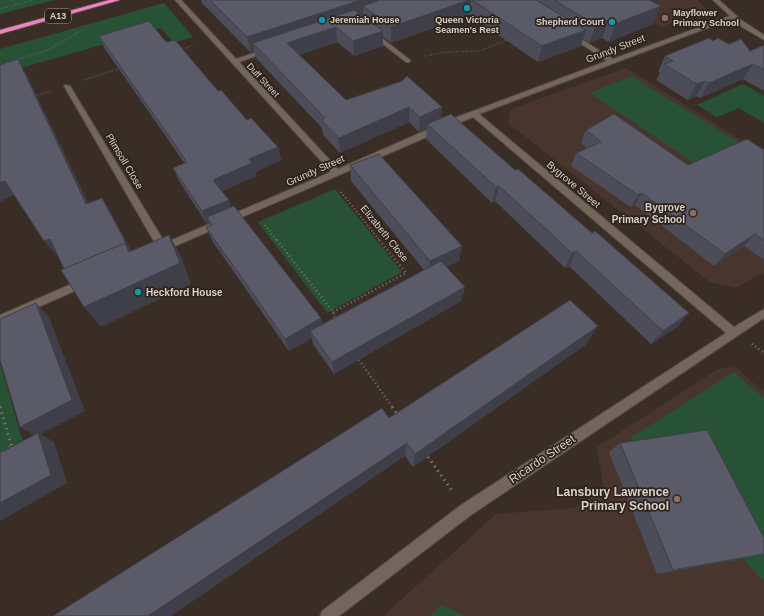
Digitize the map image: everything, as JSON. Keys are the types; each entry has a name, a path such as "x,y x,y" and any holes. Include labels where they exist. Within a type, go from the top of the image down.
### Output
{"highway":[{"name":"A13","path":"0,32 117,0"}],"street":[{"name":"Duff Street","path":"178,0 332,174"},
{"path":"716,0 732,17 764,38"},
{"name":"Grundy Street","path":"159,249 474,114 732,17"},
{"path":"366,29 408,61"},
{"path":"567,33 612,61"},
{"path":"234,62 273,48"},
{"name":"Plimsoll Close","path":"67,86 159,249"},
{"name":"Bygrove Street","path":"474,114 733,333"},
{"path":"0,320 92,279"},
{"name":"Ricardo Street","path":"326,616 466,510 764,313"}],"path":[{"path":"0,9 33,0"},
{"path":"14,60 48,50 88,26"},
{"path":"408,61 446,52 480,51 497,42 510,38"},
{"path":"174,52 213,39"},
{"path":"33,97 128,66"},
{"name":"Elizabeth Close","path":"332,174 406,273 333,312"},
{"path":"252,209 333,312 336,324"},
{"path":"359,360 399,417"},
{"path":"0,406 12,447 6,450"},
{"path":"428,457 466,510"}],"shaded area":[{"name":"Mayflower Primary School","path":"615,0 698,0 707,10 661,27"},
{"name":"Bygrove Primary School","path":"626,68 764,154 764,272 735,288 710,282 508,123 511,109"},
{"name":"Lansbury Lawrence Primary School","path":"735,367 764,392 764,616 383,616 496,514 574,508 604,490 597,447 718,369"}],"green space":[{"path":"0,0 55,0 0,14"},
{"path":"164,3 193,37 174,43 161,28 0,74 0,49"},
{"path":"631,76 743,145 702,168 590,93"},
{"path":"743,84 764,96 764,123 739,108 717,117 697,105"},
{"path":"335,189 402,272 327,313 258,222"},
{"path":"0,364 24,445 0,458"},
{"path":"734,372 764,398 764,582 630,438"},
{"path":"442,605 465,616 430,616"}],"building":[{"path":"210,0 361,0 247,37"},
{"path":"380,0 469,0 391,27 363,6"},
{"path":"472,0 536,0 586,30 542,46"},
{"path":"554,0 649,0 661,6 615,24 609,20 596,25"},
{"path":"354,10 383,31 353,41 336,27 287,43 346,100 402,81 407,76 442,107 420,117 409,107 339,138 321,120 325,118 253,43"},
{"path":"149,21 166,42 175,40 218,91 221,90 247,120 251,118 278,147 249,159 252,163 213,180 229,200 202,211 173,168 187,162 99,36"},
{"path":"709,38 713,41 718,38 729,44 741,39 750,51 764,45 764,70 753,64 709,83 705,81 696,84 664,64 673,61 665,56"},
{"path":"18,59 86,204 102,198 126,243 64,269 50,239 44,241 5,181 0,183 0,65"},
{"path":"451,114 515,170 518,169 592,233 595,231 689,313 663,331 576,251 572,253 499,186 496,187 427,124"},
{"path":"614,114 688,165 747,139 764,150 764,241 755,234 725,254 642,193 638,195 576,153 601,142 586,130"},
{"path":"379,154 462,246 430,261 350,165"},
{"path":"234,206 321,318 285,339 206,227 212,225 207,217"},
{"path":"169,235 180,263 84,307 61,270 125,243 129,252"},
{"path":"441,261 465,287 332,362 310,331"},
{"path":"570,300 598,326 415,454 407,443 148,616 53,616 382,408 389,418"},
{"path":"36,303 72,400 20,427 0,360 0,319"},
{"path":"707,430 764,538 764,554 673,570 620,443"},
{"path":"38,433 51,475 0,503 0,453"}],"place":[{"name":"Queen Victoria Seamen's Rest","path":"467,8"},
{"name":"Mayflower Primary School","path":"665,18"},
{"name":"Jeremiah House","path":"322,20"},
{"name":"Shepherd Court","path":"612,22"},
{"name":"Bygrove Primary School","path":"693,213"},
{"name":"Heckford House","path":"138,292"},
{"name":"Lansbury Lawrence Primary School","path":"677,499"}]}
